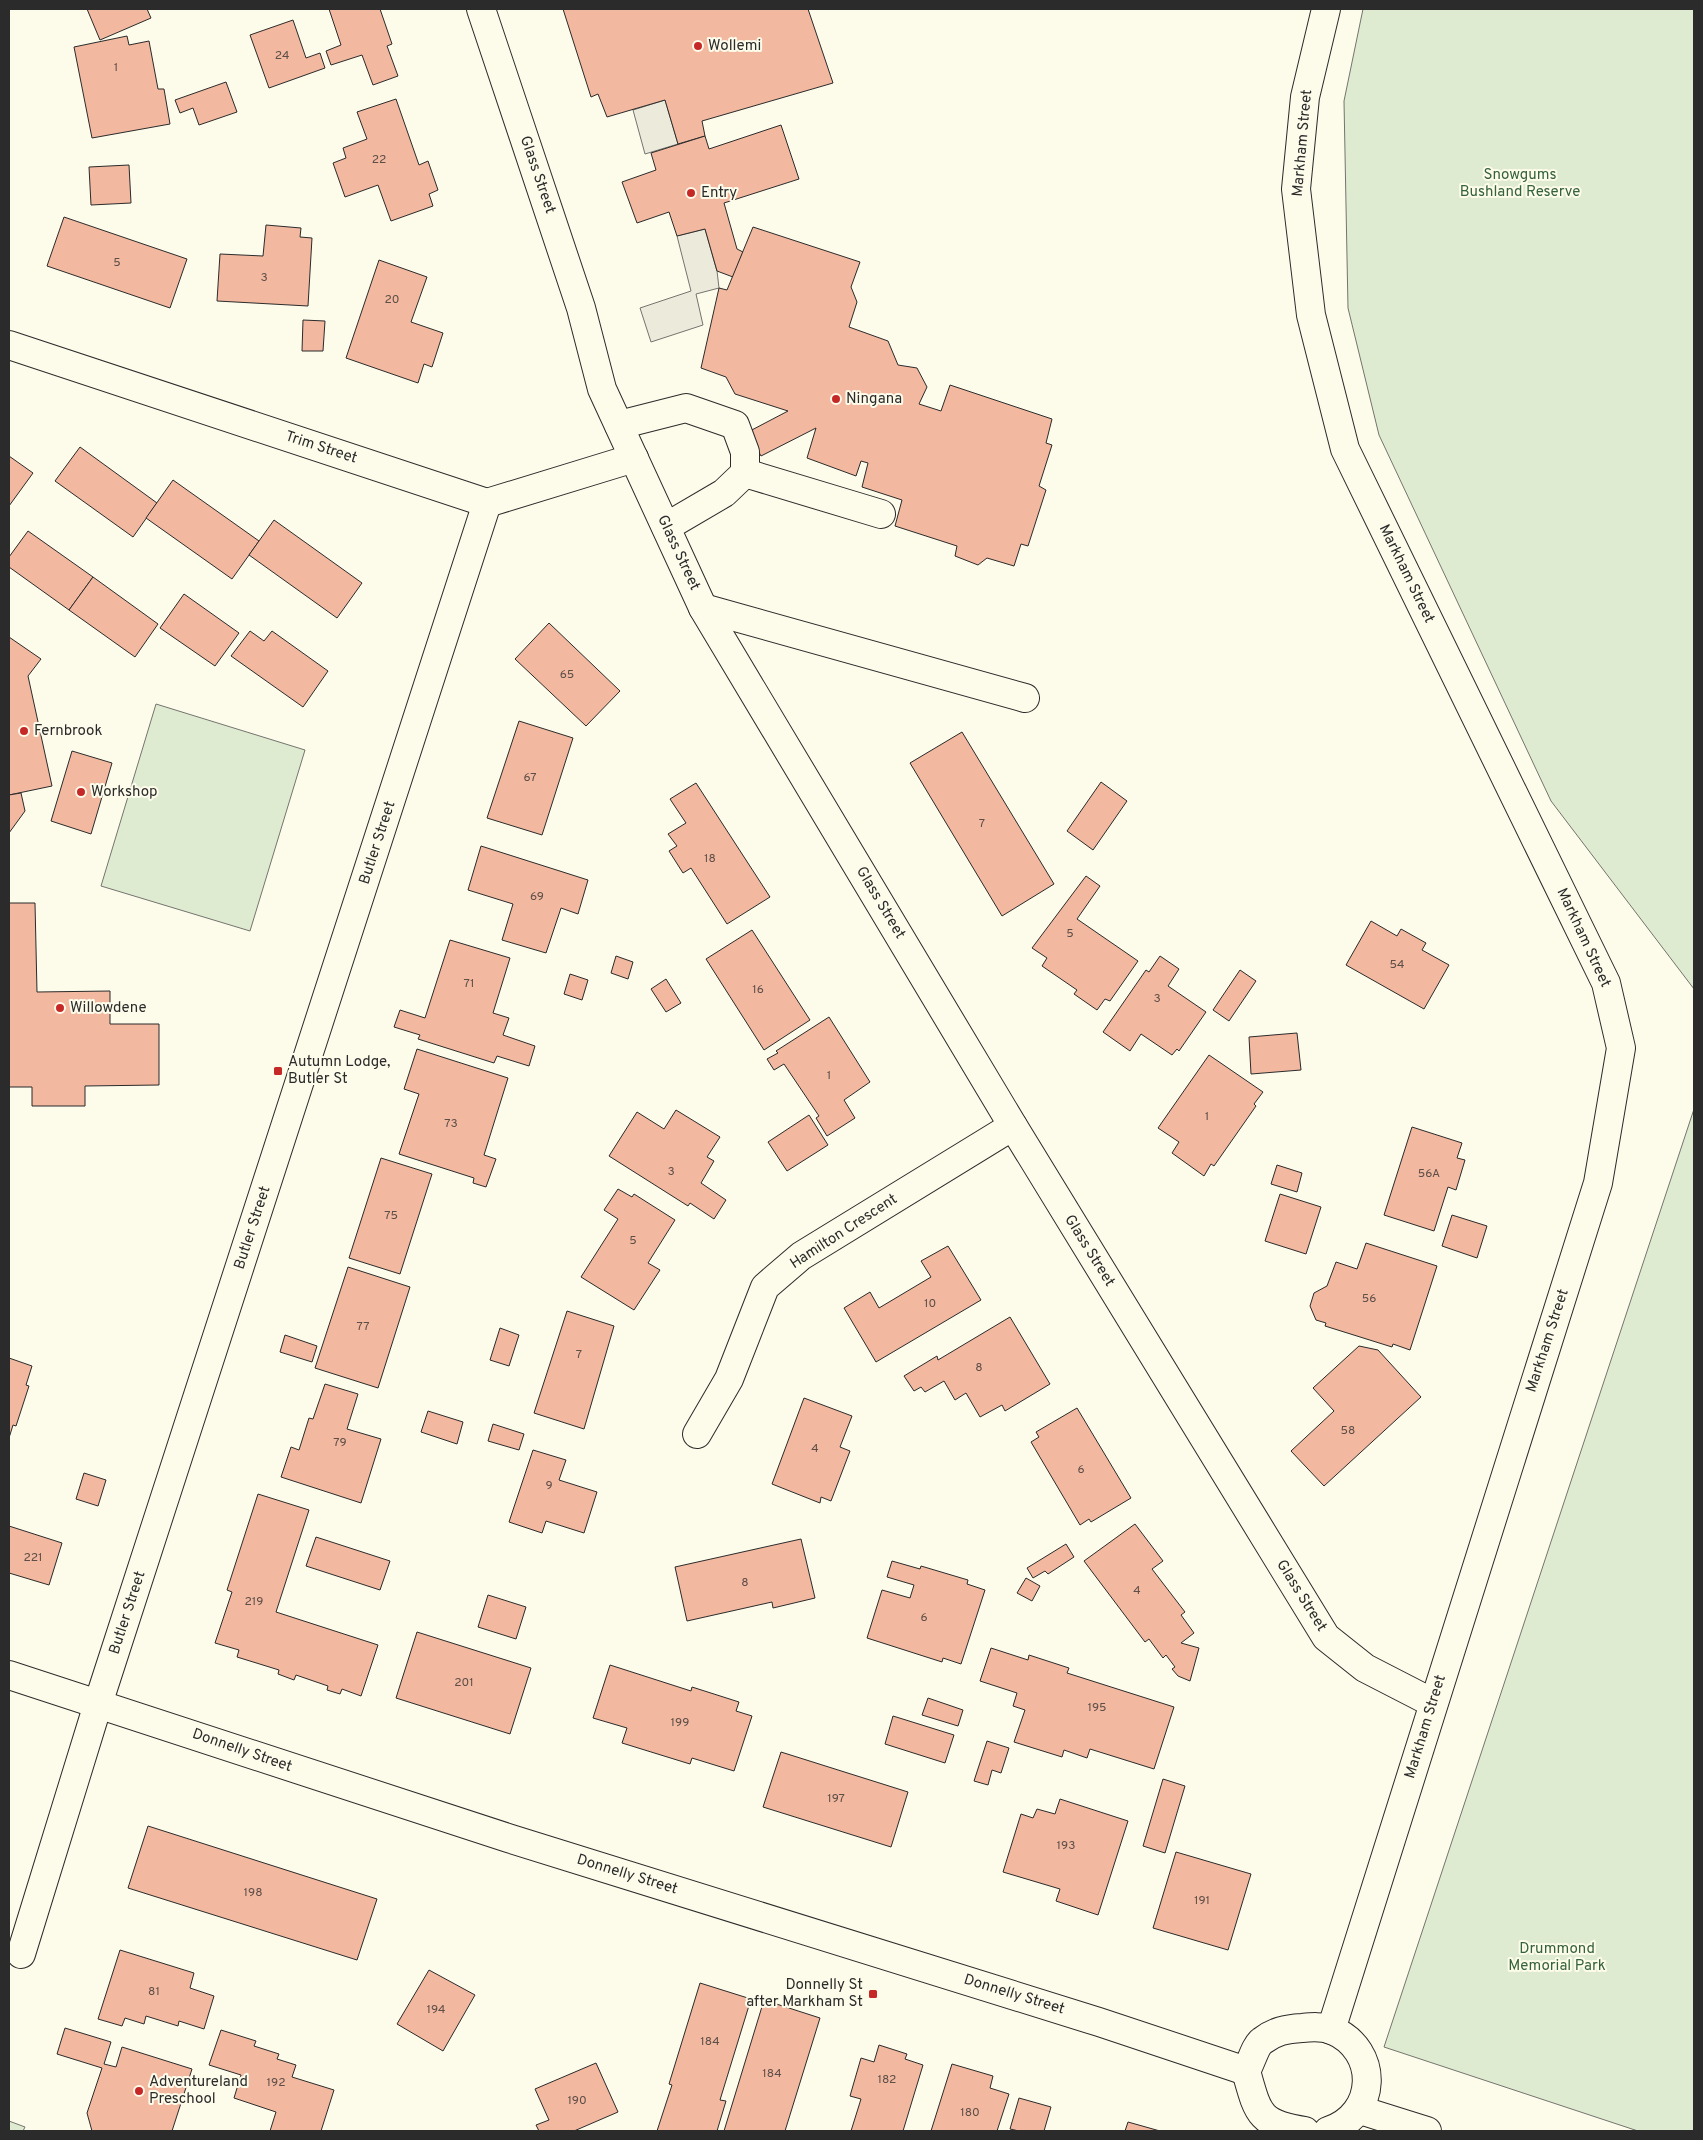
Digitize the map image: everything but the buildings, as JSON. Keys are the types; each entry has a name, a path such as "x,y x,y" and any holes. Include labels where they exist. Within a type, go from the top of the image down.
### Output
{"street":[{"name":"Glass Street","path":"481,9 581,308 602,389 703,608 1013,1126 1326,1637 1364,1668 1433,1703"},
{"name":"Markham Street","path":"1326,9 1305,97 1296,189 1311,315 1345,449 1606,983 1621,1048 1598,1183 1331,2030"},
{"name":"Trim Street","path":"9,345 487,503"},
{"path":"618,425 686,408 735,425 745,452 745,472 724,493 666,528"},
{"path":"487,503 634,458"},
{"path":"745,472 881,514"},
{"name":"Butler Street","path":"21,1954 98,1704 487,503"},
{"path":"703,608 1025,698"},
{"name":"Hamilton Crescent","path":"697,1434 730,1379 765,1287 800,1256 1013,1126"},
{"name":"Donnelly Street","path":"9,1675 499,1835 1100,2022 1246,2071"},
{"path":"1292,2130 1274,2125 1264,2117 1254,2100 1246,2071 1261,2042 1282,2029 1318,2027 1331,2030 1348,2038 1363,2060 1368,2078 1360,2110 1338,2128 1328,2131"},
{"path":"1360,2110 1427,2131"}],"green space":[{"name":"Snowgums Bushland Reserve","path":"1363,9 1694,9 1694,989 1551,801 1379,435 1348,308 1344,101"},
{"path":"156,704 305,750 250,931 101,886"},
{"name":"Drummond Memorial Park","path":"1694,1109 1694,2131 1638,2131 1384,2047"},
{"path":"9,2121 25,2127 23,2131 9,2131"}],"shaded area":[{"path":"665,100 678,144 645,154 633,110"},
{"path":"705,229 717,271 719,288 696,294 703,325 651,342 640,308 691,291 677,236"}],"place":[{"name":"Wollemi","path":"698,46"},
{"name":"Entry","path":"691,193"},
{"name":"Ningana","path":"836,399"},
{"name":"Fernbrook","path":"24,731"},
{"name":"Workshop","path":"81,792"},
{"name":"Willowdene","path":"60,1008"},
{"name":"Autumn Lodge, Butler St","path":"278,1071"},
{"name":"Donnelly St after Markham St","path":"873,1994"},
{"name":"Adventureland Preschool","path":"139,2091"}]}
